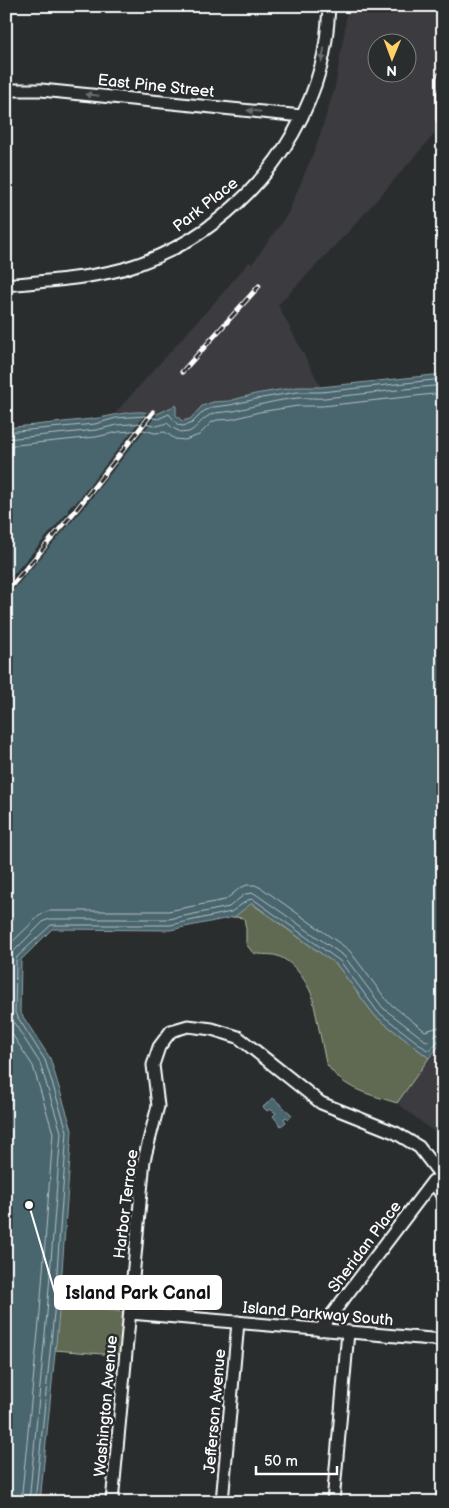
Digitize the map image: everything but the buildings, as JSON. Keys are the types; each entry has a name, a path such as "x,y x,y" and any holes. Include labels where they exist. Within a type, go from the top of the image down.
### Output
{"street":[{"name":"Park Place","path":"6,285 76,277 122,269 164,253 186,241 227,212 249,192 285,148 302,116 321,65 329,6"},
{"path":"443,78 443,119"},
{"name":"East Pine Street","path":"6,90 41,90 302,116"},
{"name":"Harbor Terrace","path":"130,1313 144,1160 158,1106 153,1065 159,1047 171,1031 188,1026 212,1029 238,1037 321,1103 396,1133 419,1147 436,1177 443,1197"},
{"name":"Sheridan Place","path":"320,1330 436,1177"},
{"name":"Island Parkway South","path":"130,1313 443,1340"},
{"name":"Washington Avenue","path":"112,1502 130,1313"},
{"name":"Jefferson Avenue","path":"222,1502 238,1322"},
{"path":"332,1502 348,1332"},
{"path":"442,1502 443,1496"}],"shaded area":[{"path":"347,6 440,6 439,129 351,229 278,305 321,387 297,387 228,401 213,402 202,406 190,419 181,421 176,415 176,405 157,414 146,411 115,413 249,262 252,264 288,213 317,144 335,87"},
{"path":"441,1044 443,1045 443,1139 397,1103"}],"green space":[{"path":"251,903 337,965 375,1016 429,1058 397,1103 357,1090 340,1079 326,1063 312,995 302,976 281,957 253,953 246,944 244,918 234,917"},
{"path":"59,1303 130,1313 126,1356 55,1350"}],"water":[{"path":"443,374 443,1045 441,1044 429,1058 375,1016 337,965 252,903 234,917 170,930 52,929 21,960 20,1012 50,1058 72,1130 59,1313 40,1502 6,1502 6,428 92,419 132,412 157,414 176,405 176,415 182,421 190,419 202,406 255,394 297,387 321,387"},
{"path":"273,1098 292,1115 289,1119 286,1117 284,1119 286,1122 281,1126 273,1116 276,1113 270,1109 267,1111 263,1107"}],"pier":[{"path":"147,412 157,414 85,506 6,598 6,583 68,512 71,505 75,504"}],"railway":[{"path":"182,372 259,286"},
{"path":"6,592 76,510 153,412"}],"place":[{"name":"Island Park Canal","path":"29,1205"}]}
